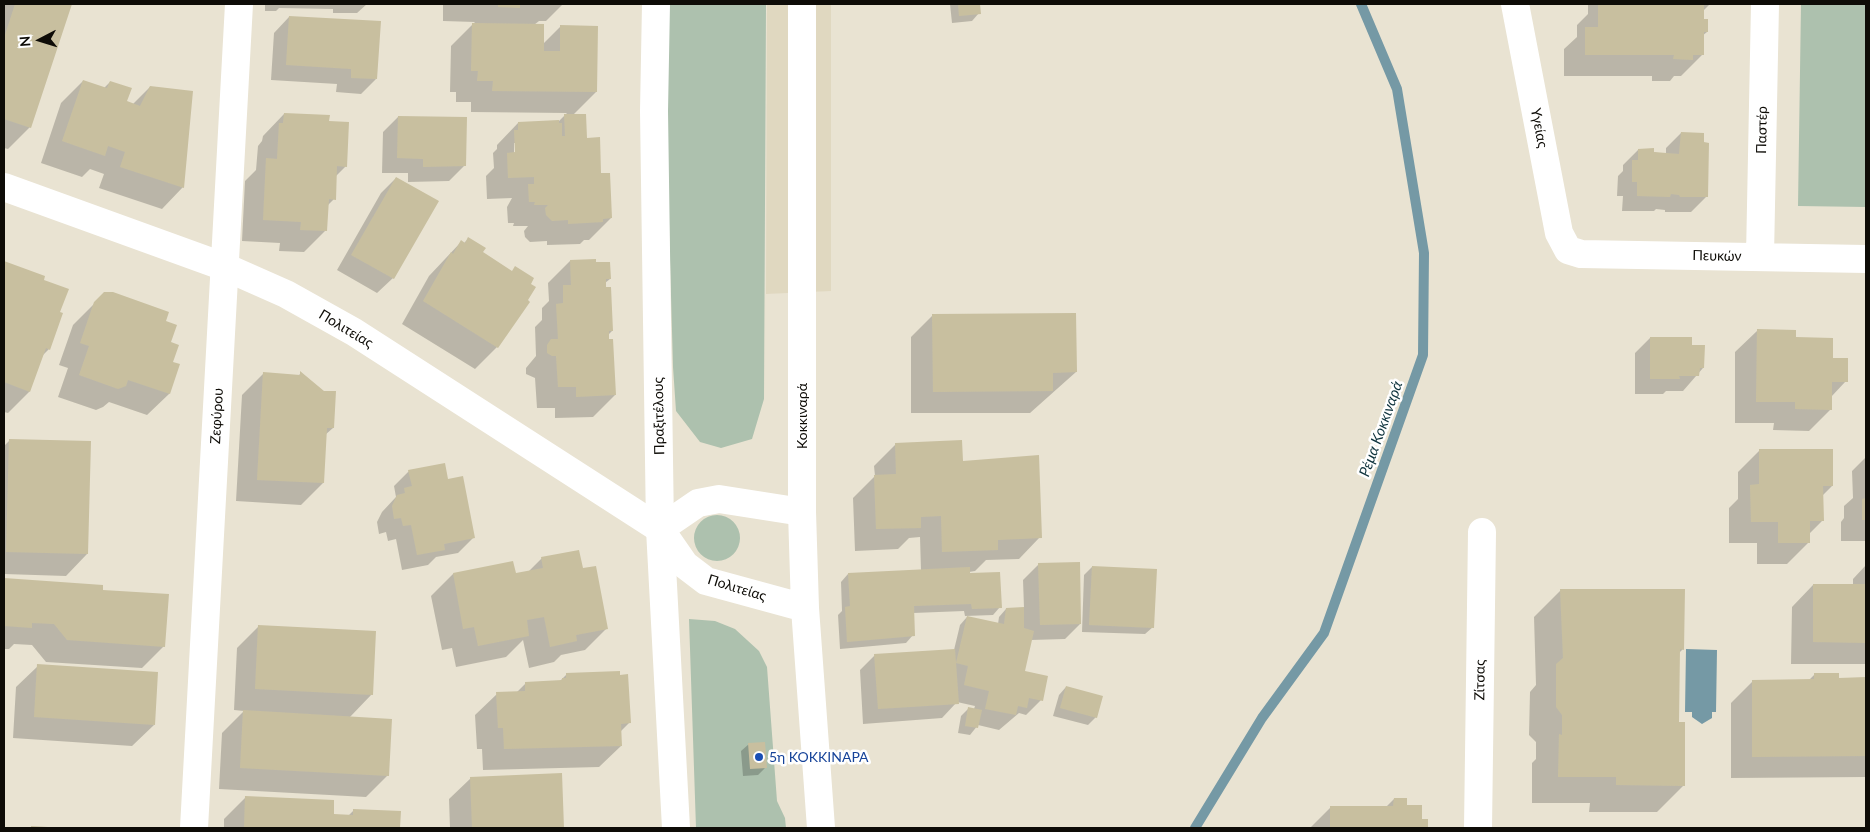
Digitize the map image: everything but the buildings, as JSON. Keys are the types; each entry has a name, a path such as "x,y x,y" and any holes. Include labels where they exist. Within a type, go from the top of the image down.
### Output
{"street":[{"name":"Ζεφύρου","path":"194,828 239,4"},
{"name":"Πραξιτέλους","path":"656,4 654,111 660,529 676,828"},
{"name":"Κοκκιναρά","path":"802,4 802,512 805,608 820,828"},
{"name":"Υγείας","path":"1514,4 1559,234 1568,250"},
{"name":"Παστέρ","path":"1760,256 1765,4"},
{"name":"Πολιτείας","path":"4,187 225,267 286,294 354,332 660,529 684,565 706,581 805,608"},
{"name":"Πευκών","path":"1568,250 1581,254 1866,258"},
{"path":"660,529 698,503 718,499 802,512"},
{"name":"Ζίτσας","path":"1478,828 1482,532"}],"shaded area":[{"path":"767,4 831,4 831,291 766,294"}],"green space":[{"path":"669,4 766,4 764,399 752,439 721,448 700,442 676,411 673,367 666,116"},
{"path":"1801,4 1866,4 1866,207 1798,206"},
{"path":"712,515 722,515 736,525 740,538 736,551 730,557 722,561 712,561 698,551 694,543 694,533 704,519"},
{"path":"689,619 715,621 735,629 759,651 767,667 777,801 785,818 786,828 696,828"}],"water":[{"path":"1686,649 1717,650 1716,712 1712,712 1712,718 1702,724 1692,717 1692,712 1685,712"}],"waterway":[{"name":"Ρέμα Κοκκιναρά","path":"1195,828 1262,718 1324,633 1423,355 1424,253 1397,89 1361,4"}],"place":[{"name":"5η ΚΟΚΚΙΝΑΡΑ","path":"759,757"}]}
